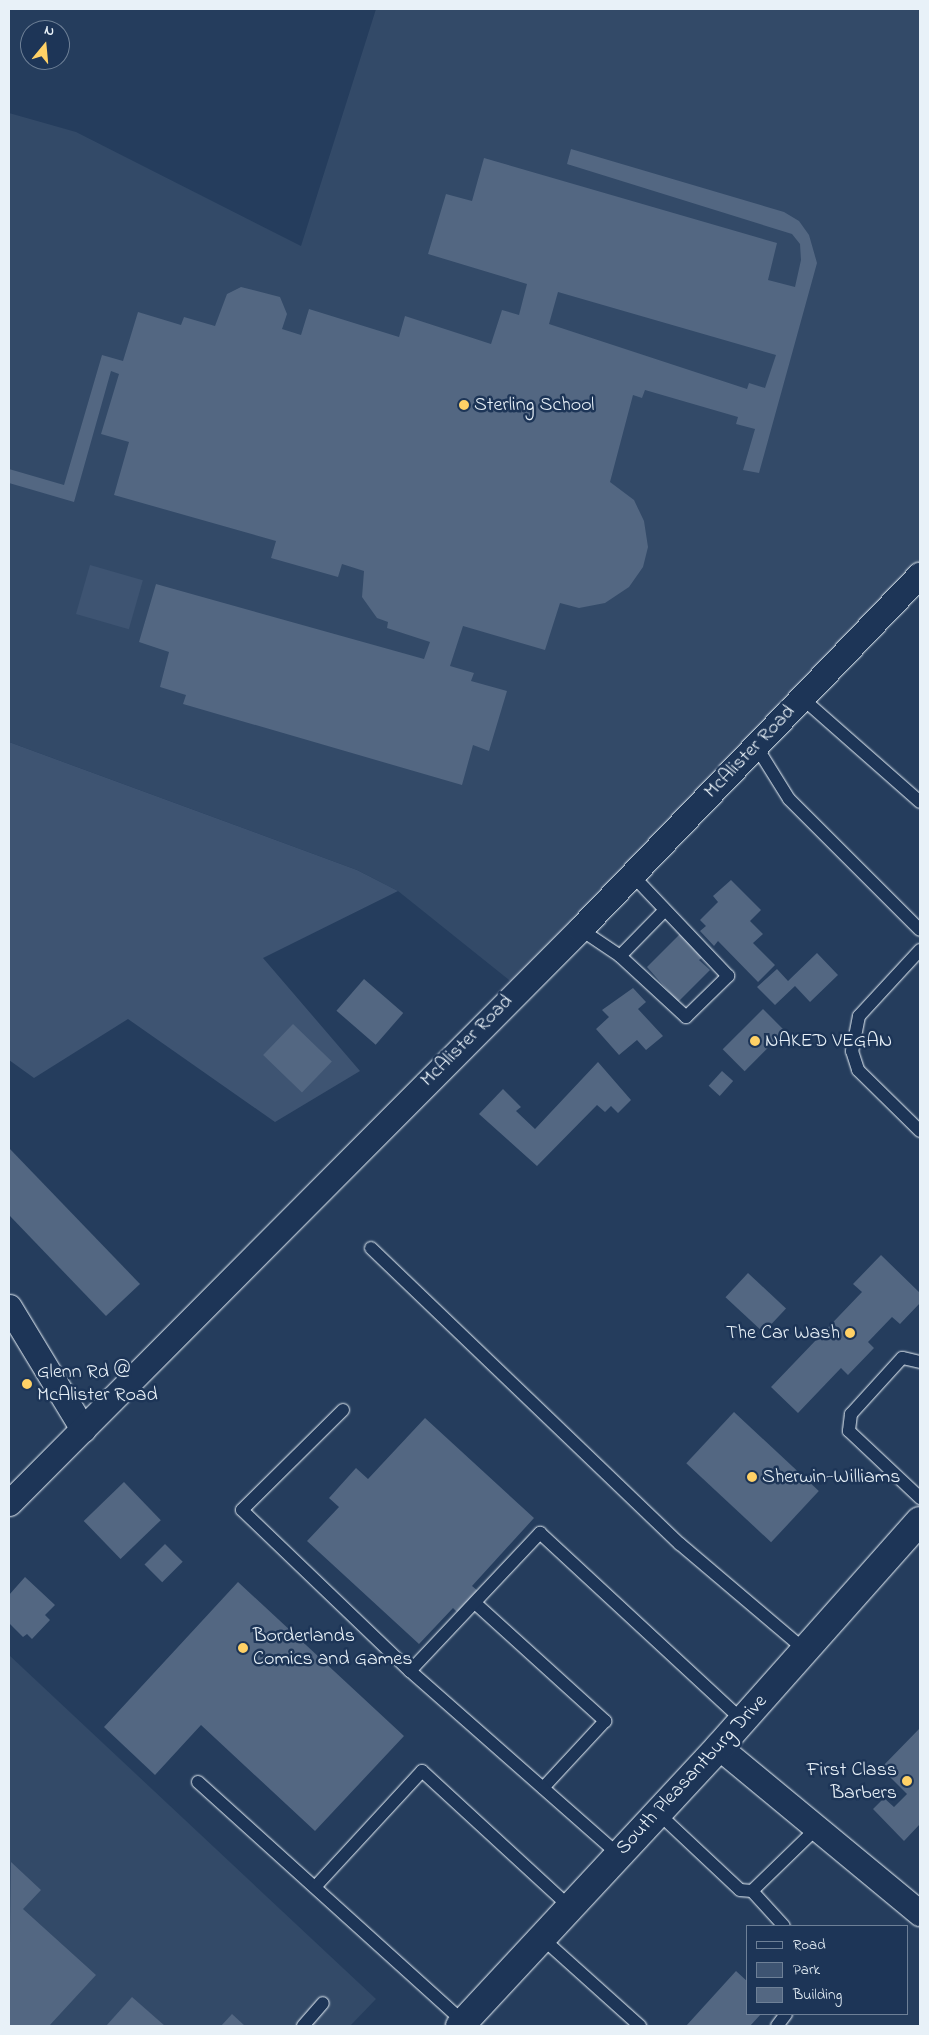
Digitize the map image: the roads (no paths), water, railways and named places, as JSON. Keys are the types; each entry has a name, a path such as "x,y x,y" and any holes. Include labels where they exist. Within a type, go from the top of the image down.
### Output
{"main road":[{"name":"South Pleasantburg Drive","path":"462,2024 719,1747 920,1521"}],"street":[{"name":"McAlister Road","path":"9,1503 580,929 920,575"},
{"path":"9,1306 82,1429"},
{"path":"719,1747 920,1913"}],"lane":[{"path":"802,698 920,802"},
{"path":"756,746 789,799 920,930"},
{"path":"580,929 620,956 686,1016 728,976 632,875"},
{"path":"620,956 665,910"},
{"path":"920,950 859,1016 852,1051 858,1070 920,1130"},
{"path":"371,1248 680,1544 806,1650"},
{"path":"920,1362 902,1358 851,1414 849,1431 920,1498"},
{"path":"343,1410 242,1510 410,1671 619,1854"},
{"path":"410,1671 540,1533 742,1721"},
{"path":"475,1602 605,1721 543,1788"},
{"path":"314,1887 422,1772 570,1907"},
{"path":"198,1782 462,2024"},
{"path":"658,1813 740,1890 752,1891 783,1925"},
{"path":"752,1891 816,1828"},
{"path":"542,1938 640,2026"},
{"path":"303,2026 323,2003"},
{"path":"777,2026 785,2015"}],"place":[{"name":"Sterling School","path":"464,405"},
{"name":"NAKED VEGAN","path":"755,1041"},
{"name":"The Car Wash","path":"850,1333"},
{"name":"Glenn Rd @ McAlister Road","path":"27,1384"},
{"name":"Sherwin-Williams","path":"752,1477"},
{"name":"Borderlands Comics and Games","path":"243,1648"},
{"name":"First Class Barbers","path":"907,1781"}]}
